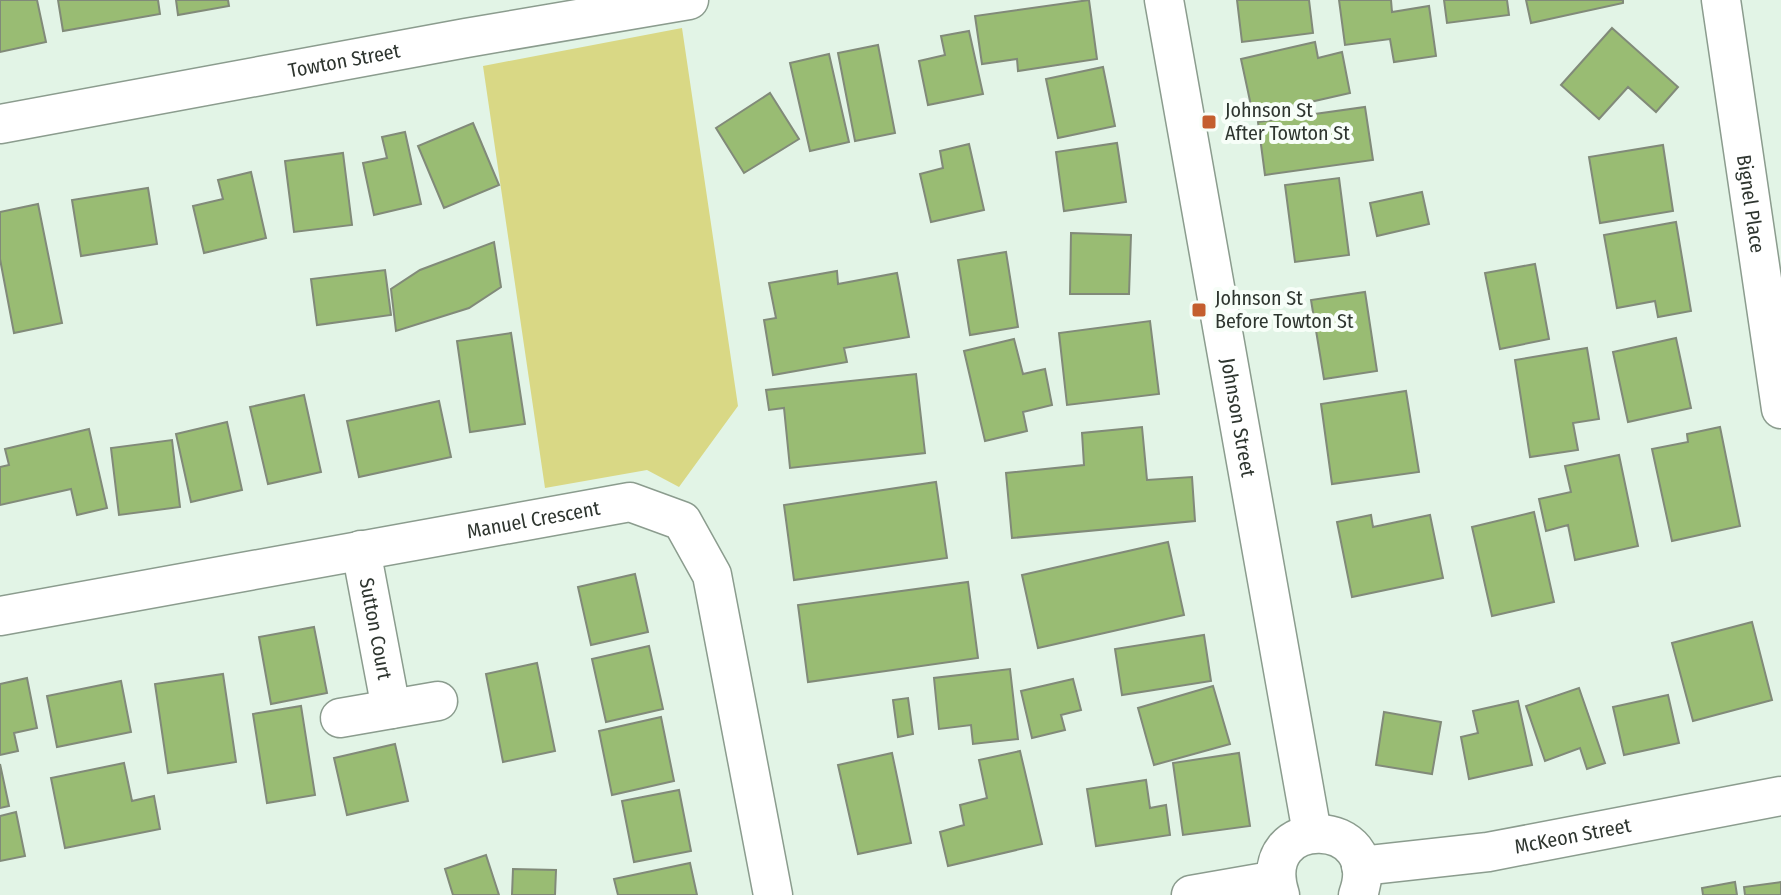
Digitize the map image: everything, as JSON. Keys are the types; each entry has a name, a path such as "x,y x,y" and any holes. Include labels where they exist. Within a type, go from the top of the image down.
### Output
{"street":[{"name":"Towton Street","path":"0,124 466,38 619,6 689,0"},
{"name":"Johnson Street","path":"1164,0 1312,833"},
{"name":"Bignel Place","path":"1721,0 1781,409"},
{"name":"Manuel Crescent","path":"0,616 630,502 682,521 712,575 773,895"},
{"name":"Sutton Court","path":"361,550 391,709"},
{"name":"Sutton Court","path":"340,718 438,701"},
{"name":"McKeon Street","path":"1360,880 1488,852 1781,796"},
{"path":"1191,895 1278,887 1280,857 1295,840 1312,833 1328,834 1350,845 1357,855 1360,880"}],"shaded area":[{"path":"682,28 738,406 679,487 647,470 545,488 483,66"}],"building":[{"path":"0,0 37,0 46,42 0,52"},
{"path":"58,0 158,0 160,14 63,31"},
{"path":"176,0 228,0 229,6 178,15"},
{"path":"1089,0 1097,59 1018,71 1017,59 982,64 975,16"},
{"path":"1237,0 1309,0 1313,33 1242,42"},
{"path":"1339,0 1391,0 1392,12 1429,6 1436,56 1394,62 1390,39 1345,45"},
{"path":"1444,0 1507,0 1509,15 1447,23"},
{"path":"1526,0 1623,0 1623,3 1531,23"},
{"path":"1612,28 1678,87 1656,112 1628,87 1599,119 1561,85"},
{"path":"969,31 983,94 928,105 919,61 945,55 941,36"},
{"path":"1315,42 1318,58 1342,52 1350,93 1253,115 1241,59"},
{"path":"878,45 895,133 855,141 838,53"},
{"path":"829,54 849,142 810,151 790,63"},
{"path":"1103,67 1115,126 1058,138 1046,79"},
{"path":"770,93 799,139 744,173 716,128"},
{"path":"1365,107 1373,160 1265,175 1258,122"},
{"path":"473,123 499,185 444,208 418,146"},
{"path":"405,132 421,204 374,215 363,163 387,158 382,137"},
{"path":"1117,143 1126,202 1064,211 1056,152"},
{"path":"969,144 984,210 931,222 920,174 943,168 940,151"},
{"path":"1663,145 1673,211 1600,223 1589,157"},
{"path":"343,153 352,225 294,232 285,161"},
{"path":"251,172 266,238 204,253 193,206 223,199 218,180"},
{"path":"1339,178 1349,255 1295,262 1285,185"},
{"path":"148,188 157,244 81,256 72,200"},
{"path":"1422,192 1429,224 1377,236 1370,203"},
{"path":"38,204 62,323 14,333 0,259 0,212"},
{"path":"1676,222 1691,311 1658,317 1655,301 1617,308 1604,235"},
{"path":"1071,233 1131,235 1129,294 1070,294"},
{"path":"494,242 501,287 469,308 396,331 391,289 420,270"},
{"path":"1006,252 1018,327 970,335 958,260"},
{"path":"1535,264 1549,339 1500,349 1485,273"},
{"path":"385,270 391,315 317,325 311,279"},
{"path":"837,271 838,284 897,273 909,337 844,348 847,362 773,375 764,320 776,318 769,283"},
{"path":"1365,292 1377,371 1324,379 1311,300"},
{"path":"1150,321 1159,394 1067,405 1059,333"},
{"path":"511,333 525,424 470,432 457,341"},
{"path":"1676,338 1691,408 1628,422 1613,352"},
{"path":"1014,339 1023,374 1045,369 1052,405 1023,412 1027,431 985,441 964,351"},
{"path":"1587,348 1599,419 1573,423 1578,450 1530,457 1515,360"},
{"path":"916,374 925,453 790,468 784,408 769,410 766,390"},
{"path":"1406,391 1419,472 1332,484 1321,404"},
{"path":"304,395 321,472 268,484 250,407"},
{"path":"439,401 451,457 359,477 347,421"},
{"path":"227,422 242,490 191,502 176,434"},
{"path":"1142,427 1147,480 1192,477 1195,521 1012,538 1006,473 1084,465 1082,433"},
{"path":"1720,427 1740,526 1672,541 1652,449 1688,442 1687,434"},
{"path":"89,429 107,508 77,515 71,489 0,505 0,467 9,465 5,449"},
{"path":"172,440 180,507 119,515 111,448"},
{"path":"1619,455 1638,546 1575,560 1568,525 1546,531 1539,499 1571,492 1565,466"},
{"path":"936,482 947,558 794,580 784,505"},
{"path":"1534,512 1554,602 1492,616 1472,527"},
{"path":"1371,515 1373,527 1430,515 1443,578 1352,597 1337,522"},
{"path":"1168,542 1184,615 1038,648 1022,575"},
{"path":"635,574 648,632 591,645 578,587"},
{"path":"968,582 978,658 808,682 798,605"},
{"path":"1752,622 1772,700 1693,721 1672,643"},
{"path":"314,627 327,693 271,704 259,637"},
{"path":"1204,635 1211,681 1122,695 1115,649"},
{"path":"649,646 663,709 606,722 592,659"},
{"path":"537,663 555,751 503,762 486,674"},
{"path":"1010,669 1018,739 973,744 971,725 939,729 934,678"},
{"path":"223,674 236,762 168,773 155,684"},
{"path":"27,678 37,728 14,733 18,751 0,755 0,684"},
{"path":"1073,679 1081,710 1061,715 1065,730 1032,738 1021,691"},
{"path":"121,681 131,732 57,747 47,696"},
{"path":"1213,686 1230,744 1154,765 1138,708"},
{"path":"1579,688 1605,763 1587,769 1580,748 1545,761 1526,706"},
{"path":"1668,695 1679,743 1624,755 1613,707"},
{"path":"908,698 913,734 898,737 893,700"},
{"path":"1518,701 1532,765 1469,779 1461,737 1478,733 1473,711"},
{"path":"301,706 315,795 267,803 253,714"},
{"path":"1384,712 1441,722 1432,774 1376,765"},
{"path":"661,717 674,781 612,795 599,731"},
{"path":"395,744 408,801 347,815 334,758"},
{"path":"1020,751 1042,844 948,866 940,832 964,825 960,805 987,798 979,760"},
{"path":"892,753 911,843 858,854 838,765"},
{"path":"1239,753 1250,826 1183,835 1173,763"},
{"path":"124,763 132,801 154,796 160,829 65,848 51,778"},
{"path":"0,764 9,806 0,808"},
{"path":"1146,780 1150,808 1166,805 1170,835 1096,846 1087,789"},
{"path":"679,790 691,851 634,862 622,801"},
{"path":"16,812 25,856 0,861 0,816"},
{"path":"486,855 499,895 453,895 445,869"},
{"path":"690,863 697,895 618,895 614,879"},
{"path":"513,869 556,870 555,895 512,895"},
{"path":"1735,882 1737,895 1703,895 1702,888"},
{"path":"1781,882 1781,895 1745,895 1744,887"}],"place":[{"name":"Johnson St After Towton St","path":"1209,122"},
{"name":"Johnson St Before Towton St","path":"1199,310"}]}
